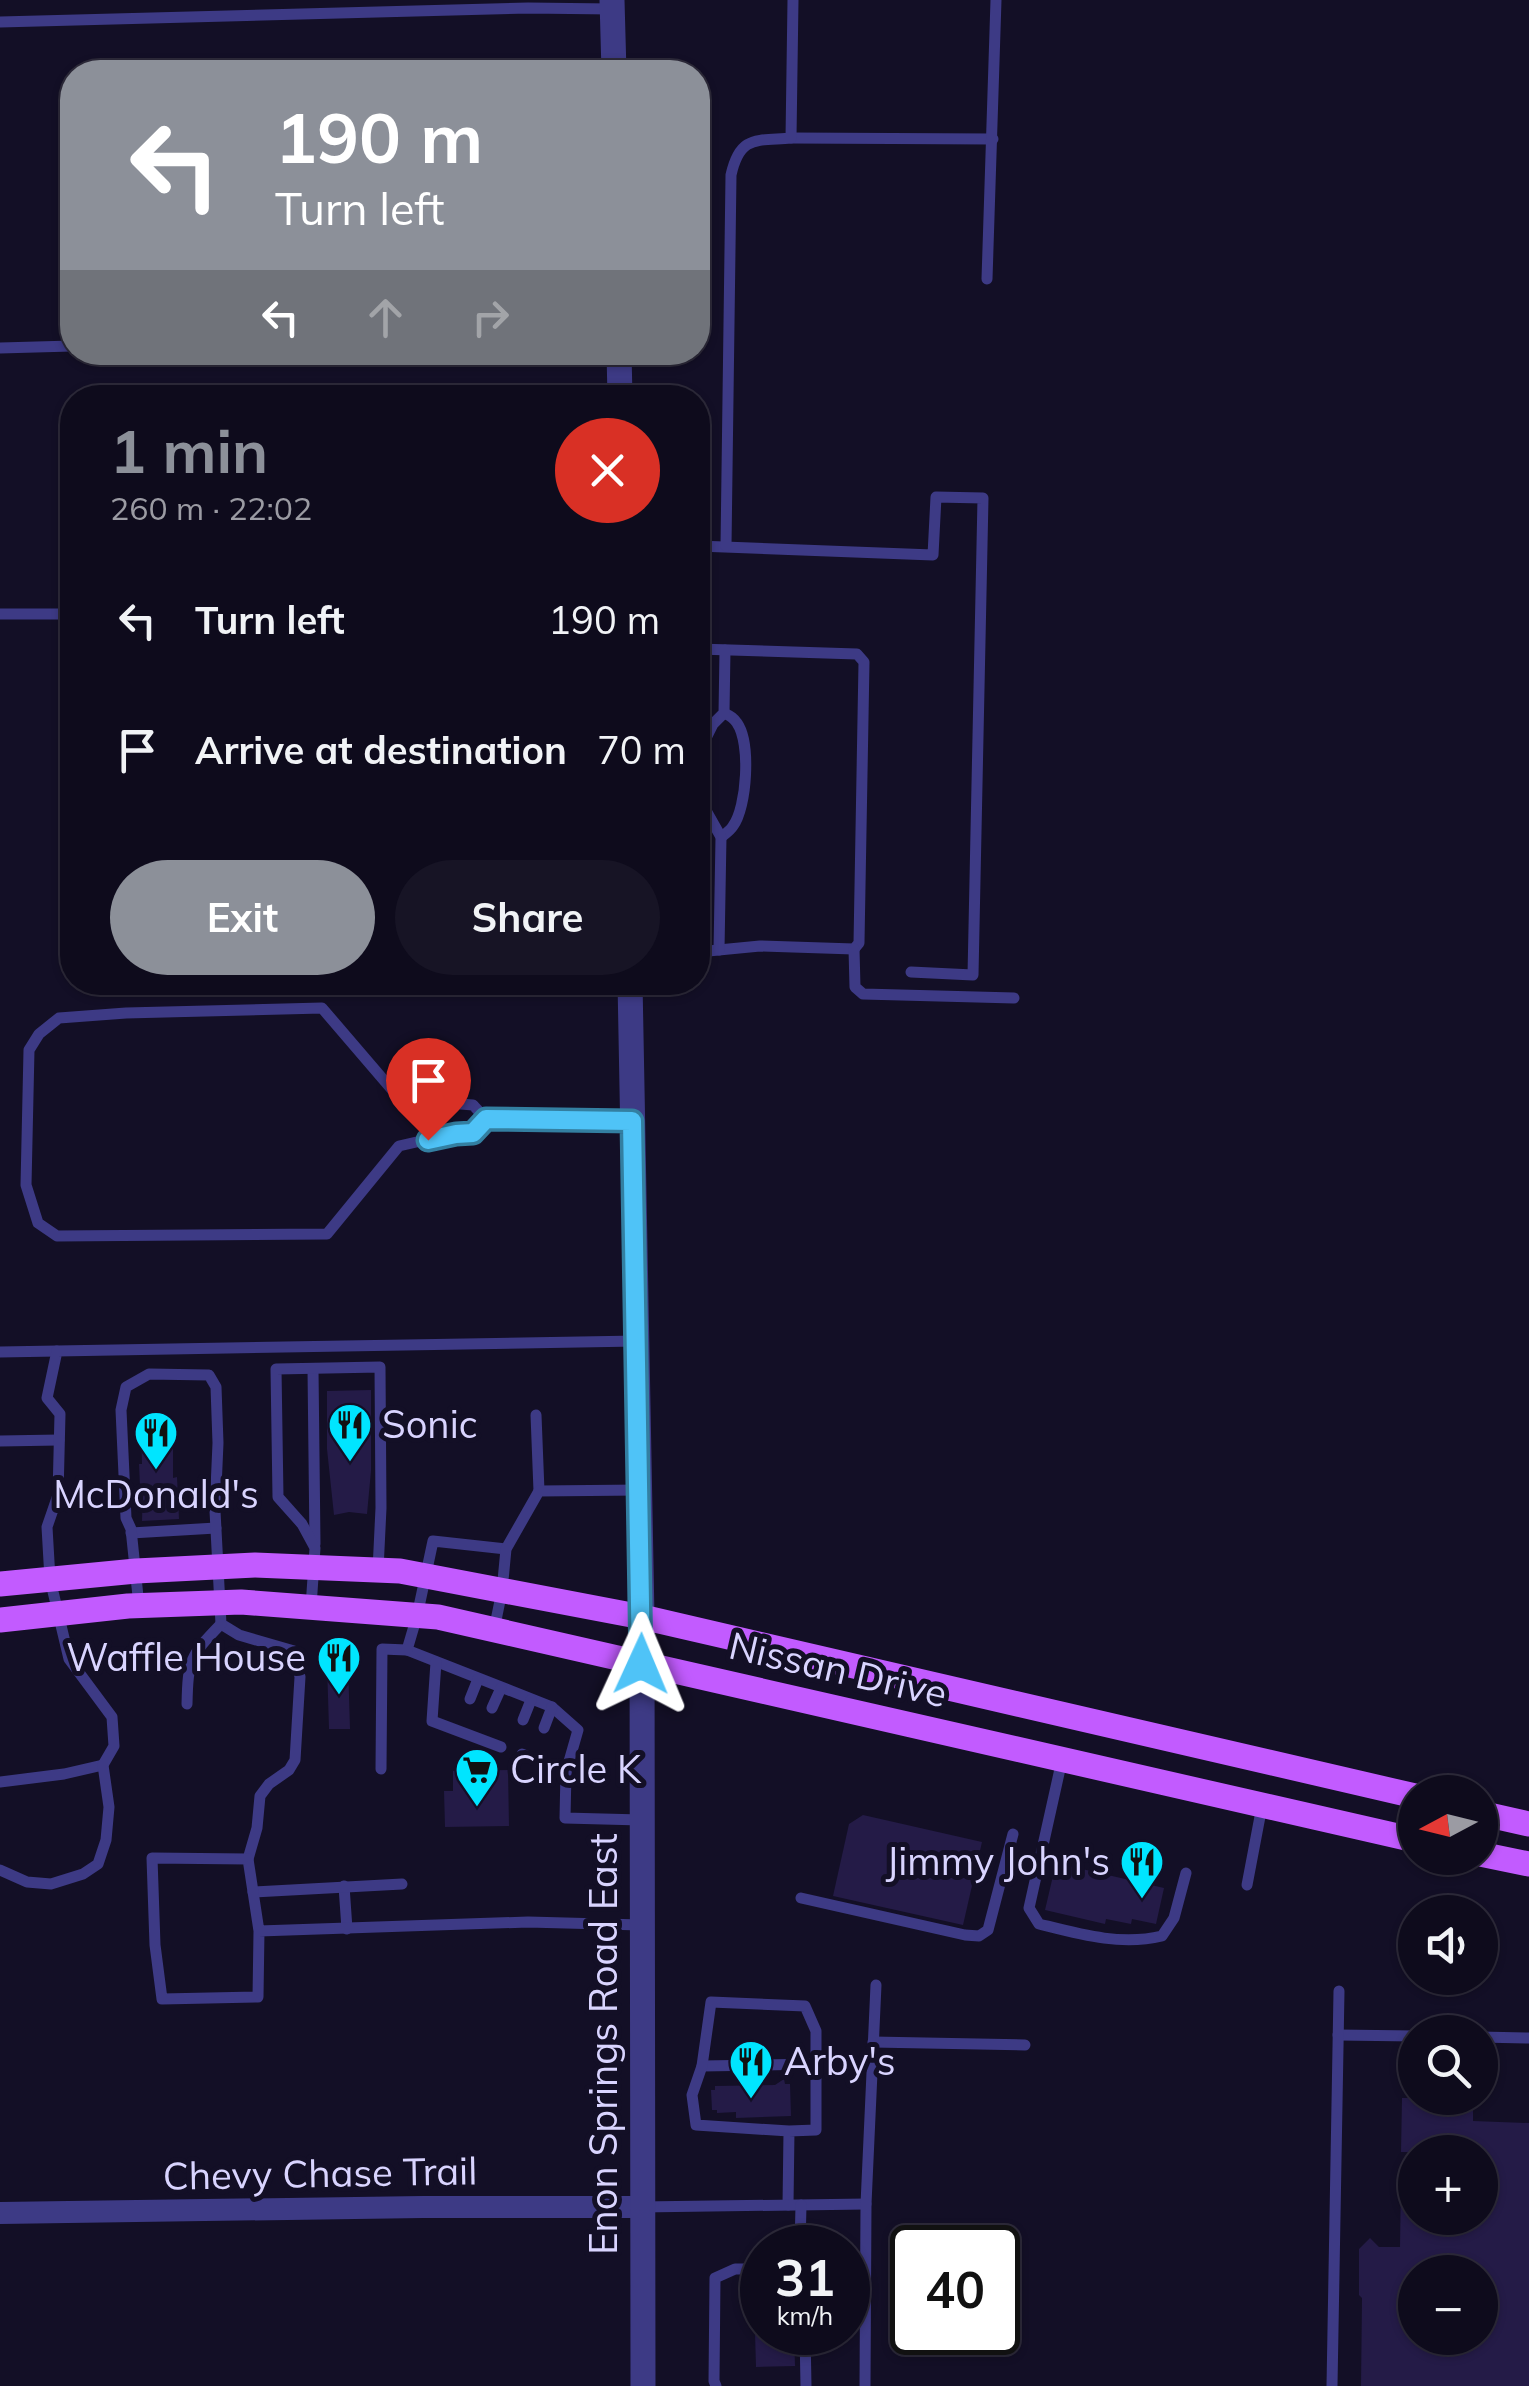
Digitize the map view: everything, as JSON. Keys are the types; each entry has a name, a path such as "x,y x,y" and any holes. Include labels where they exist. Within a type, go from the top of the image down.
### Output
{"main road":[{"name":"Nissan Drive","path":"0,1584 315,1558 642,1617 1398,1792"},
{"name":"Nissan Drive","path":"0,1620 138,1606 220,1613 241,1602 438,1618 1398,1836"},
{"path":"1498,1817 1529,1824"},
{"path":"1498,1858 1529,1864"}],"street":[{"path":"612,4 614,60"},
{"name":"Enon Springs Road East","path":"630,995 642,1617 643,2386"},
{"name":"Chevy Chase Trail","path":"0,2213 641,2208"}],"lane":[{"path":"791,138 793,0"},
{"path":"987,279 996,0"},
{"path":"0,22 612,4"},
{"path":"726,546 731,175 735,156 753,140 993,139"},
{"path":"0,348 60,346"},
{"path":"710,546 933,555 936,498 983,498 973,974 912,972"},
{"path":"0,614 60,614"},
{"path":"710,650 858,654 864,662 860,943 854,949 854,988 863,994 1014,998"},
{"path":"710,728 724,713 725,650"},
{"path":"720,837 731,829 744,802 742,737 736,721 724,713"},
{"path":"710,818 720,837 720,950"},
{"path":"710,951 760,946 854,949"},
{"path":"486,1119 473,1133 399,1146 327,1234 57,1236 38,1223 26,1185 29,1050 39,1034 59,1018 322,1008 400,1099 472,1105 486,1119 632,1121"},
{"path":"0,1352 637,1341"},
{"path":"378,1570 382,1345"},
{"path":"275,1347 278,1497 302,1524 315,1558"},
{"path":"187,1704 188,1668 220,1613 216,1387 209,1375 210,1348"},
{"path":"0,1870 27,1882 50,1884 84,1874 98,1864 106,1840 109,1807 103,1765 114,1746 112,1717 69,1659 50,1579 47,1527 58,1495 60,1414 48,1398 56,1351"},
{"path":"276,1369 380,1368"},
{"path":"311,1607 315,1558 314,1369"},
{"path":"138,1606 126,1518 122,1410 126,1387 148,1374 209,1375"},
{"path":"494,1630 506,1549 539,1491 536,1415"},
{"path":"0,1441 59,1440"},
{"path":"539,1491 640,1490"},
{"path":"131,1533 216,1528"},
{"path":"407,1650 433,1541 506,1549"},
{"path":"220,1613 239,1635 294,1651 300,1677 295,1760 290,1770 260,1796 248,1859 259,1931 258,1997 162,1999 154,1945 152,1858 248,1859"},
{"path":"381,1769 382,1649 407,1650 552,1708 578,1730 566,1772 565,1818 641,1820"},
{"path":"436,1662 432,1721 460,1725 501,1747"},
{"path":"470,1699 478,1679"},
{"path":"492,1708 501,1688"},
{"path":"523,1720 531,1700"},
{"path":"544,1728 552,1708"},
{"path":"530,1754 566,1772"},
{"path":"1062,1760 1029,1908 1039,1924 1099,1938 1162,1936 1174,1918 1186,1872"},
{"path":"0,1782 103,1765"},
{"path":"1247,1885 1262,1806"},
{"path":"801,1898 979,1936 988,1930 1014,1834"},
{"path":"253,1892 402,1884"},
{"path":"344,1886 347,1929"},
{"path":"259,1931 528,1922 641,1924"},
{"path":"865,2386 866,2204 876,1986"},
{"path":"1332,2386 1339,1991"},
{"path":"711,2002 805,2006 816,2031 816,2064 816,2130 696,2125 692,2094 702,2066 711,2002"},
{"path":"1338,2035 1398,2036"},
{"path":"1498,2037 1529,2038"},
{"path":"873,2042 1025,2045"},
{"path":"702,2066 816,2064"},
{"path":"789,2131 797,2225"},
{"path":"641,2208 866,2204"},
{"path":"716,2386 715,2278 740,2269"},
{"path":"805,2355 806,2386"}],"building":[{"name":"Sonic","path":"371,1390 367,1514 334,1515 327,1449 327,1391"},
{"name":"McDonald's","path":"141,1427 160,1427 161,1443 173,1443 179,1519 142,1521"},
{"name":"Waffle House","path":"348,1663 350,1729 329,1729 327,1664"},
{"name":"Circle K","path":"508,1770 509,1826 445,1827 444,1791 453,1791 453,1771"},
{"path":"863,1815 982,1842 963,1925 833,1896 849,1824"},
{"path":"1056,1863 1164,1888 1156,1924 1106,1919 1105,1924 1045,1910"},
{"name":"Arby's","path":"784,2079 785,2084 790,2084 791,2116 736,2118 736,2112 712,2110 711,2090 715,2086 775,2085"},
{"path":"1402,2115 1473,2115 1473,2121 1529,2123 1529,2386 1361,2386 1359,2249 1370,2238 1379,2247 1400,2247 1400,2235 1498,2235 1498,2135 1401,2135"},
{"path":"756,2355 795,2355 795,2366 756,2367"}],"place":[{"name":"Sonic","path":"350,1463"},
{"name":"McDonald's","path":"156,1471"},
{"name":"Waffle House","path":"339,1696"},
{"name":"Circle K","path":"477,1808"},
{"name":"Jimmy John's","path":"1142,1900"},
{"name":"Arby's","path":"751,2100"}],"route":[{"path":"428,1140 473,1133 486,1119 632,1121 641,1664"}]}
